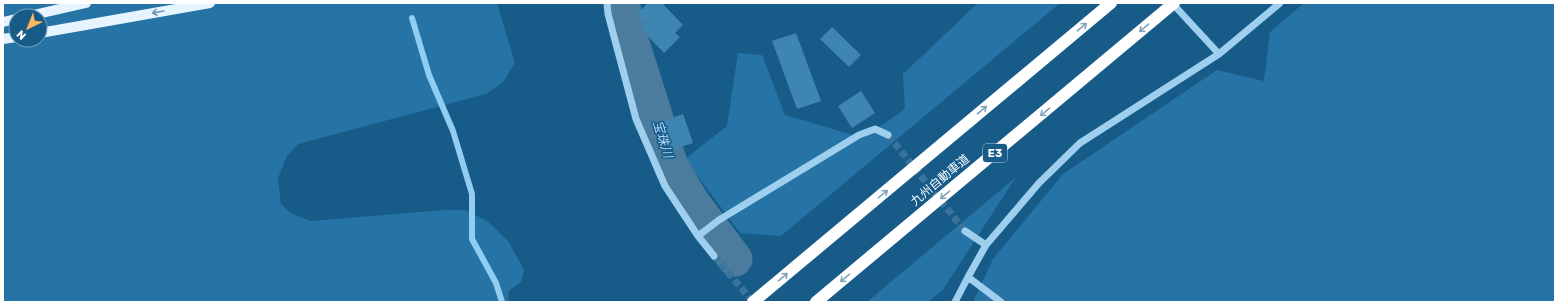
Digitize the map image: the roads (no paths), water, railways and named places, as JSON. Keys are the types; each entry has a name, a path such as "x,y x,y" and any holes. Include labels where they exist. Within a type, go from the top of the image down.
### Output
{"highway":[{"path":"753,302 1110,3"},
{"name":"九州自動車道","path":"816,302 1173,3"}],"main road":[{"path":"48,12 86,3"},
{"path":"48,31 210,3"}],"street":[{"path":"607,3 608,14 636,119 664,186 701,234 714,256"},
{"path":"1173,3 1219,54"},
{"path":"957,299 986,244 1039,183 1080,143 1219,54 1280,3"},
{"path":"701,234 718,220 859,135 875,128 888,135"},
{"path":"965,231 986,244"},
{"path":"968,277 1001,302"}],"waterway":[{"name":"宝珠川","path":"622,3 628,30 671,166 692,202 735,259"},
{"path":"412,18 429,75 453,131 472,194 472,239 496,283 502,302"}],"tunnel":[{"path":"888,135 965,231"},
{"path":"714,256 753,302"}]}
